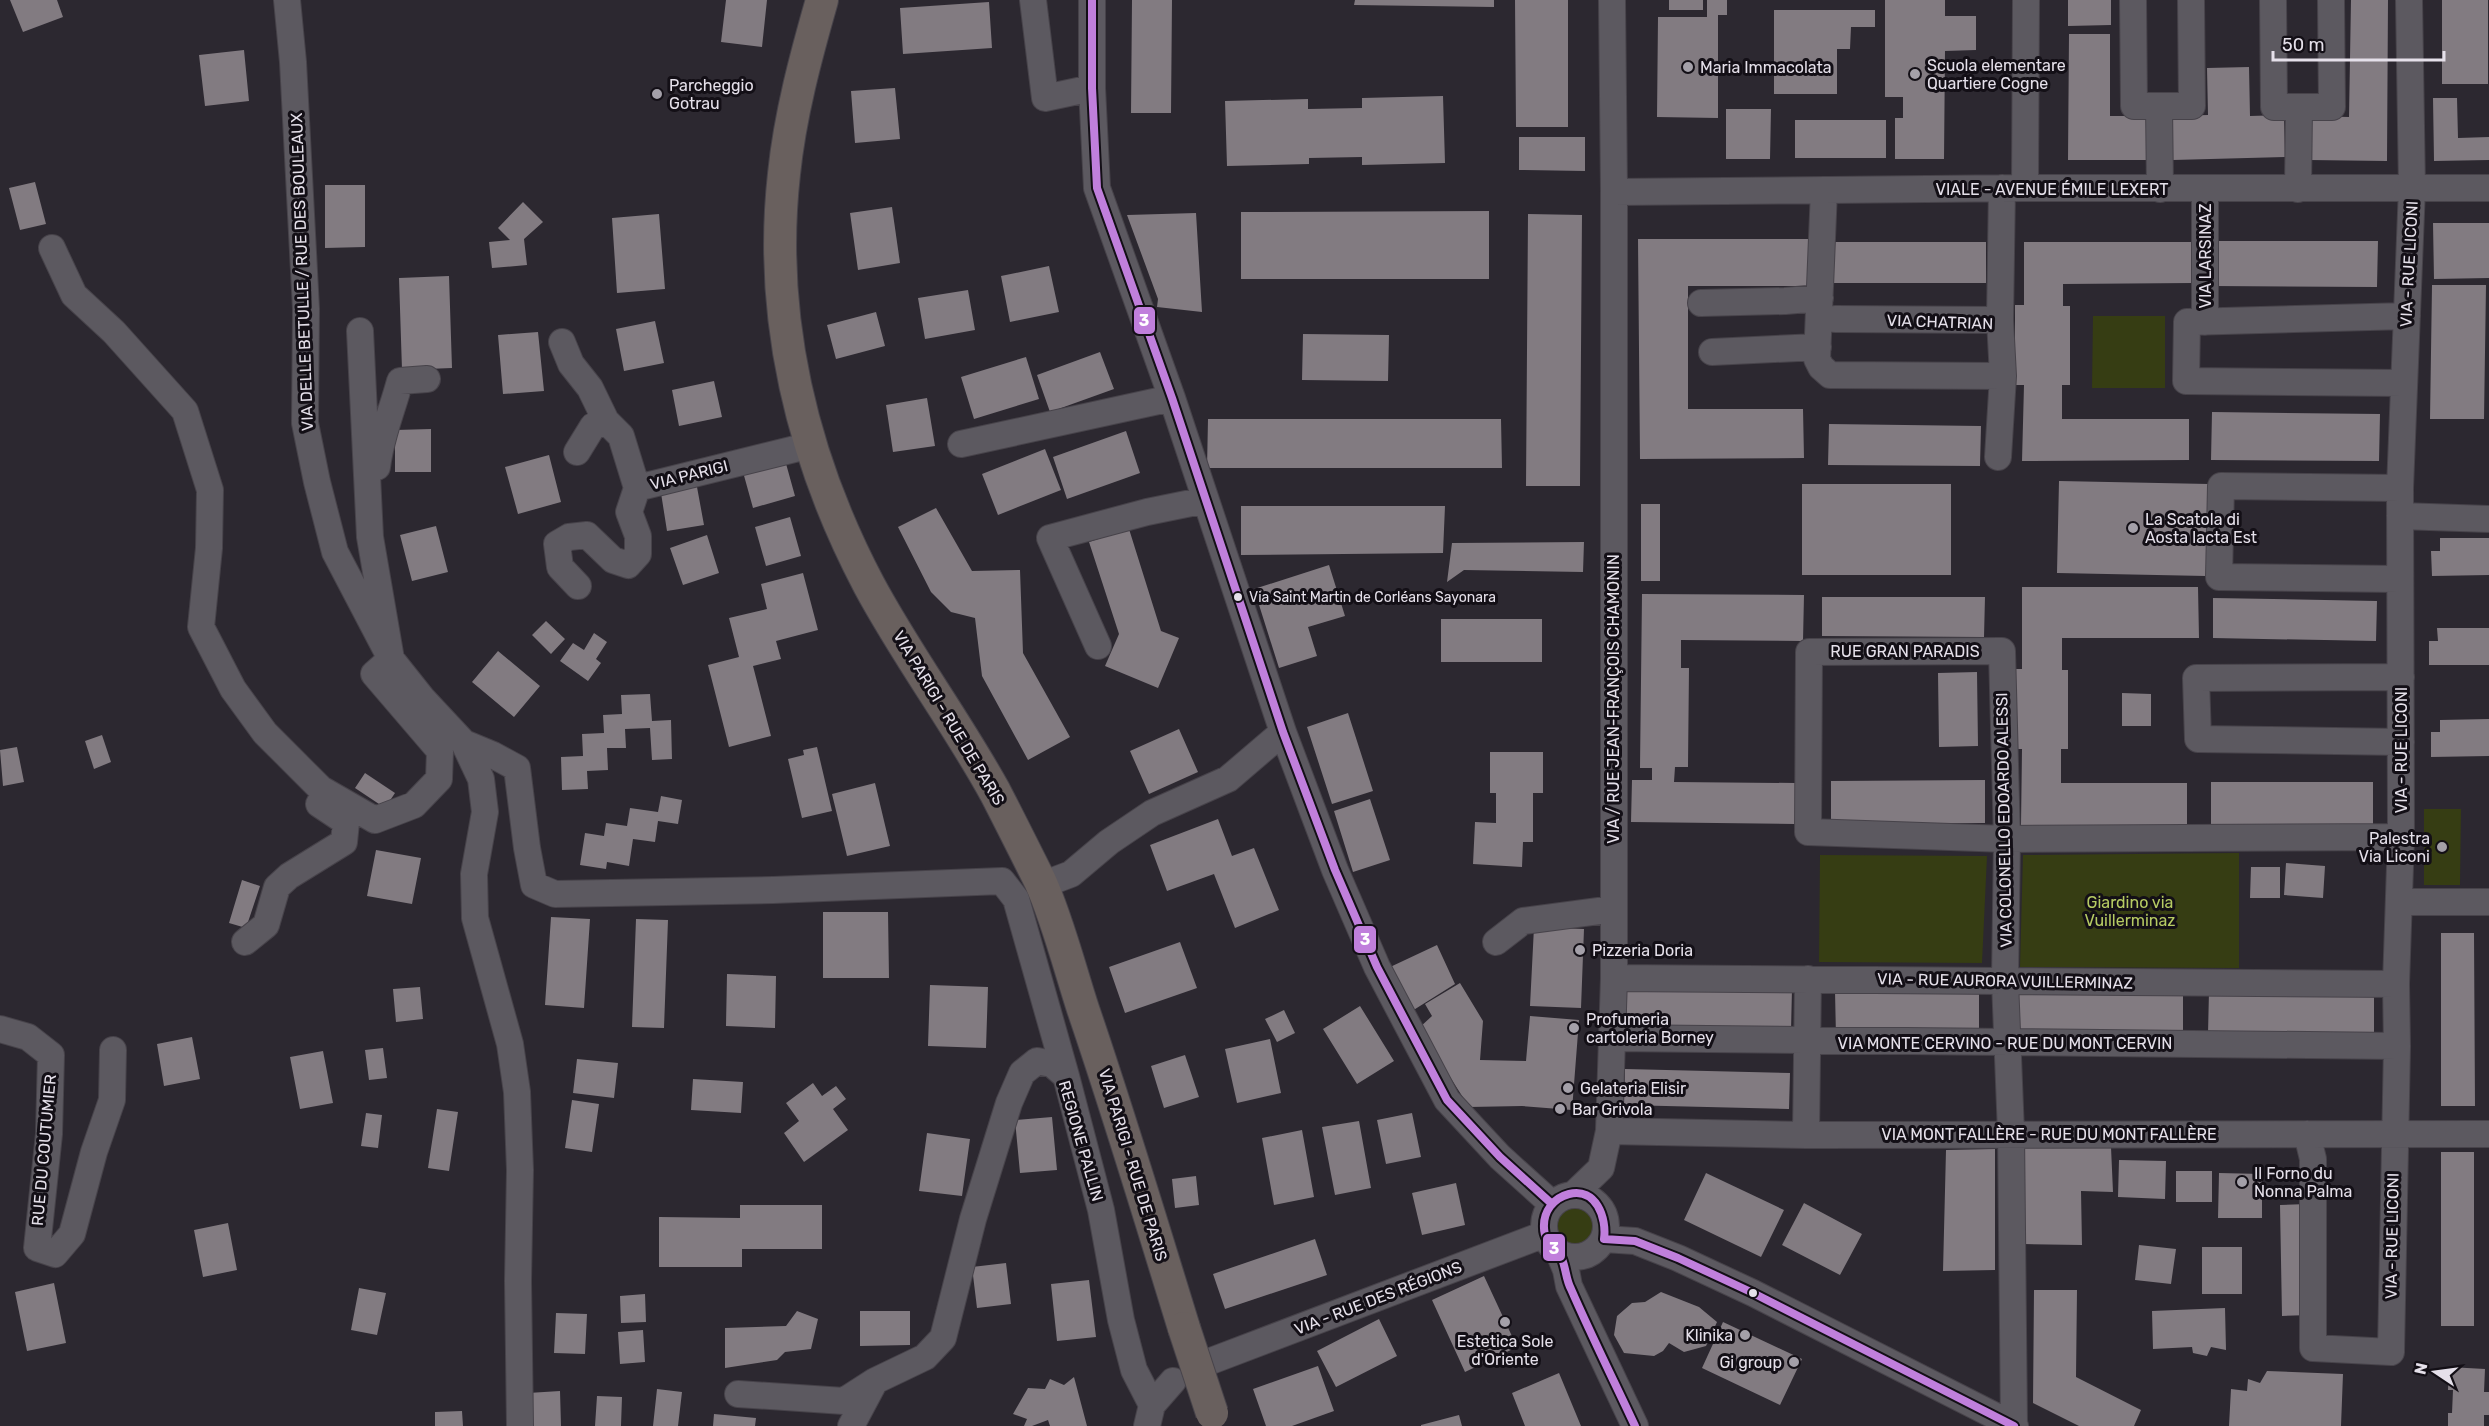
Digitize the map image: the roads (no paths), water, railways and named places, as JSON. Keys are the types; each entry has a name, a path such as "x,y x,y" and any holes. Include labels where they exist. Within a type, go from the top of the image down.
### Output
{"main road":[{"name":"VIA PARIGI - RUE DE PARIS","path":"822,0 794,110 784,174 780,249 781,301 792,379 827,496 871,589 994,790 1042,885 1093,1037 1214,1419"}],"street":[{"name":"VIA DELLE BETULLE / RUE DES BOULEAUX","path":"287,0 306,309 305,423 335,552 391,659 422,698 464,743 481,779 484,812 474,874 475,918 510,1044 517,1092 520,1170 518,1281 520,1426"},
{"path":"1033,0 1045,98 1092,88"},
{"path":"1092,0 1092,88 1097,188 1172,398 1283,732 1355,919 1377,967 1447,1100 1500,1157 1563,1199 1590,1198 1603,1211 1606,1225 1604,1239 1595,1250 1583,1256 1566,1256 1552,1244"},
{"name":"VIA / RUE JEAN-FRANÇOIS CHAMONIN","path":"1563,1199 1601,1168 1609,1131 1614,978 1612,0"},
{"path":"2000,320 2013,188 2026,119 2026,0"},
{"path":"2133,0 2134,106 2192,105 2191,0"},
{"path":"2273,0 2274,107 2332,107 2331,0"},
{"name":"VIA - RUE LICONI","path":"2307,1134 2313,1159 2313,1348 2391,1352 2397,1046 2396,984 2401,837 2400,488 2412,188 2409,0"},
{"path":"2159,106 2160,189"},
{"path":"2298,189 2300,107"},
{"name":"VIALE - AVENUE ÉMILE LEXERT","path":"1614,192 2013,188 2489,188"},
{"name":"VIA LARSINAZ","path":"2205,189 2205,322"},
{"path":"1824,190 1817,359 1821,367 1830,375 2002,376"},
{"path":"52,249 74,296 114,332 185,411 210,490 209,548 201,627 233,688 265,733 321,789 375,820 414,805 439,779 440,751 374,674 391,659 370,537 360,331"},
{"path":"1701,303 1820,298"},
{"path":"2403,384 2186,381 2187,322 2407,316"},
{"name":"VIA CHATRIAN","path":"1834,319 2000,320 2002,376 1998,457"},
{"path":"562,342 572,364 590,388 606,421 621,436 637,488"},
{"path":"1712,352 1818,347"},
{"path":"369,506 384,426 392,413 400,381 427,379"},
{"path":"962,444 1172,398"},
{"path":"577,452 593,426 606,421"},
{"name":"VIA PARIGI","path":"578,586 560,567 557,544 569,537 586,535 613,560 628,565 638,554 638,536 629,512 637,488 811,445"},
{"path":"2399,579 2219,577 2221,486 2400,488"},
{"path":"1098,646 1050,538 1147,512 1206,500"},
{"path":"2400,516 2489,519"},
{"name":"RUE GRAN PARADIS","path":"2001,651 1809,651 1808,832 2007,839"},
{"name":"VIA COLONELLO EDOARDO ALESSI","path":"2001,651 2007,839 2005,981 2011,1133 2015,1426"},
{"path":"2401,677 2196,678 2198,739 2401,742"},
{"path":"1042,885 1071,874 1109,842 1152,813 1228,779 1283,732"},
{"path":"464,743 517,768 534,885 555,894 773,890 1002,881 1016,899 1066,1076"},
{"path":"245,942 266,925 278,887 289,876 344,842 346,822 319,804 321,789"},
{"path":"2007,839 2401,837"},
{"path":"2399,902 2489,902"},
{"path":"1496,942 1523,921 1614,909"},
{"name":"VIA - RUE AURORA VUILLERMINAZ","path":"1614,978 2396,984"},
{"path":"1806,1135 1808,979"},
{"name":"RUE DU COUTUMIER","path":"0,1029 28,1037 51,1055 49,1134 36,1248 55,1254 72,1234 94,1152 112,1100 113,1050"},
{"name":"VIA MONTE CERVINO - RUE DU MONT CERVIN","path":"1612,1038 2397,1046"},
{"name":"REGIONE PALLIN","path":"738,1394 844,1401 875,1381 925,1357 943,1338 973,1219 1009,1103 1022,1073 1037,1061 1052,1064 1066,1076 1101,1210 1121,1320 1149,1416"},
{"name":"VIA MONT FALLÈRE - RUE DU MONT FALLÈRE","path":"1609,1131 1806,1135 2489,1134"},
{"path":"1563,1199 1544,1218 1552,1244 1566,1270 1569,1286 1635,1426"},
{"path":"1604,1239 1635,1241 1678,1258 1753,1293 2015,1426"},
{"name":"VIA - RUE DES RÉGIONS","path":"1211,1361 1552,1244"},
{"path":"851,1426 875,1381"},
{"path":"1149,1416 1173,1381"}],"place":[{"name":"Maria Immacolata","path":"1688,67"},
{"name":"Scuola elementare Quartiere Cogne","path":"1915,74"},
{"name":"Parcheggio Gotrau","path":"657,94"},
{"name":"La Scatola di Aosta Iacta Est","path":"2133,528"},
{"name":"Via Saint Martin de Corléans Sayonara","path":"1238,597"},
{"name":"Palestra Via Liconi","path":"2442,847"},
{"name":"Pizzeria Doria","path":"1580,950"},
{"name":"Profumeria cartoleria Borney","path":"1574,1028"},
{"name":"Gelateria Elisir","path":"1568,1088"},
{"name":"Bar Grivola","path":"1560,1109"},
{"name":"Il Forno du Nonna Palma","path":"2242,1182"},
{"name":"Estetica Sole d'Oriente","path":"1505,1322"},
{"name":"Klinika","path":"1745,1335"},
{"name":"Gi group","path":"1794,1362"}],"park label":[{"name":"Giardino via Vuillerminaz","path":"2130,911"}]}
